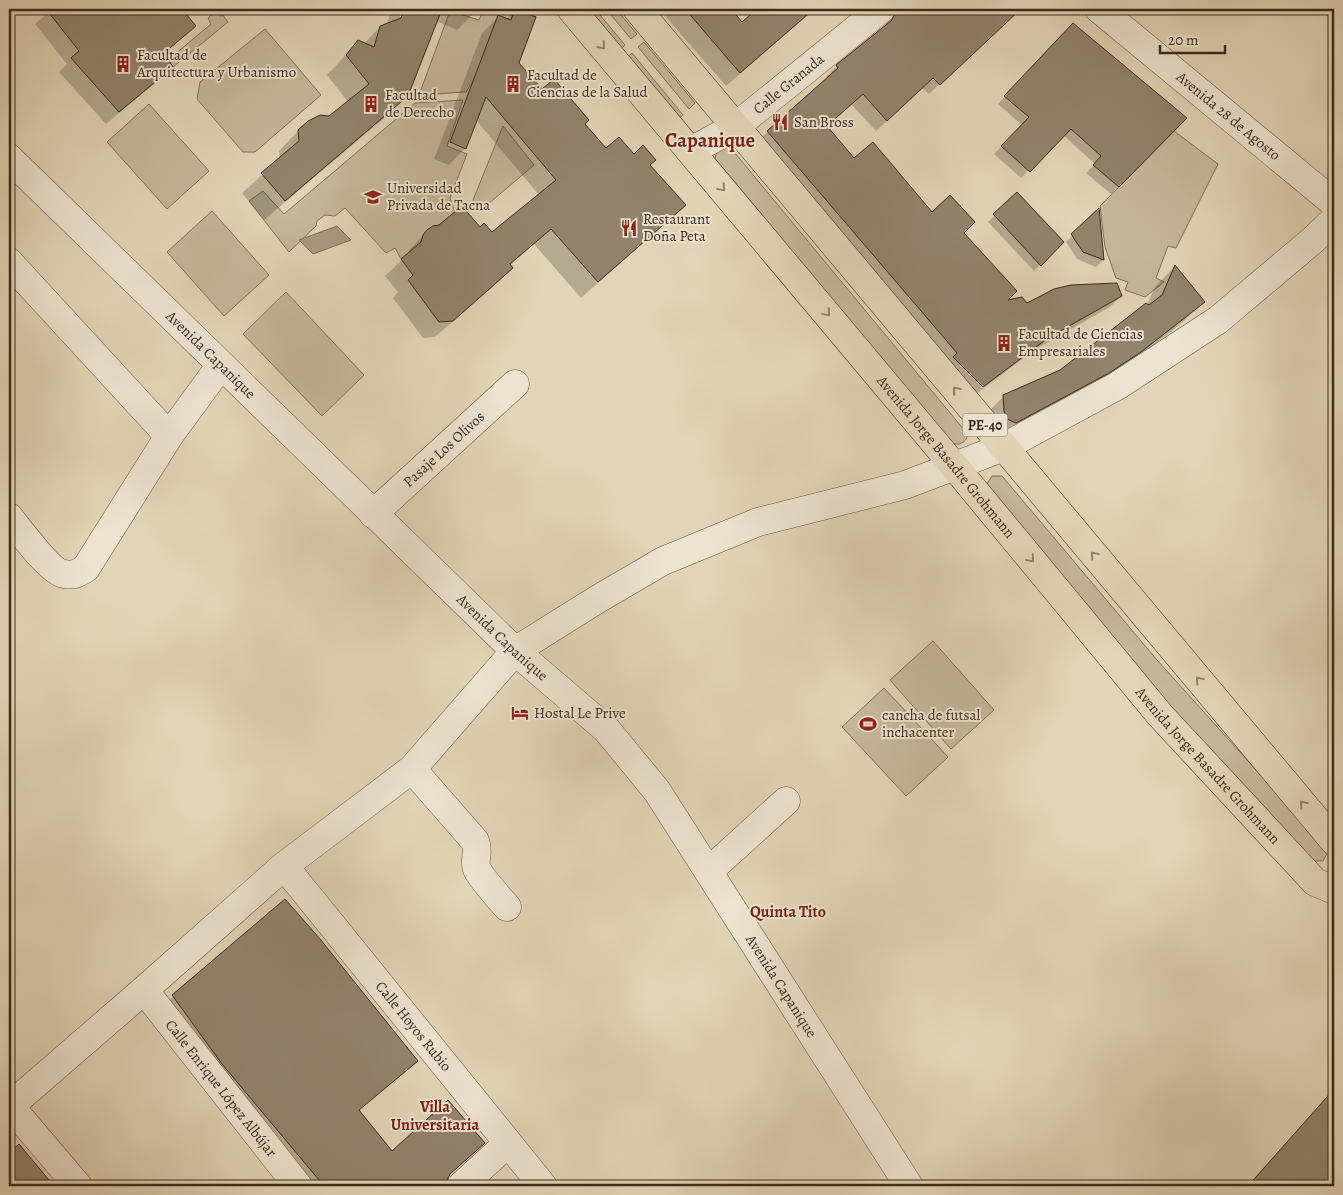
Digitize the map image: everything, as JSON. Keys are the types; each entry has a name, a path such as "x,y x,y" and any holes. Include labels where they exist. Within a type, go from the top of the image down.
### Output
{"highway":[{"name":"Avenida Jorge Basadre Grohmann","path":"571,9 1160,715 1315,882 1334,890"},
{"name":"PE-40","path":"637,9 1334,842"}],"street":[{"name":"Calle Granada","path":"691,151 735,127 880,9"},
{"name":"Avenida 28 de Agosto","path":"1099,9 1334,204"},
{"name":"Avenida Capanique","path":"9,158 515,651 606,729 657,791 909,1186"},
{"path":"78,1186 9,1106 284,866 412,769 515,651 598,598 672,558 758,522 905,485 1004,447 1117,386 1218,320 1334,220"},
{"path":"9,262 169,436"},
{"path":"9,517 52,568 63,574 77,574 86,568 169,436 220,365"},
{"name":"Pasaje Los Olivos","path":"373,514 515,384"},
{"path":"412,769 475,841 478,853 477,869 507,907"},
{"path":"709,871 786,801"},
{"name":"Calle Hoyos Rubio","path":"284,866 507,1144 543,1186"},
{"name":"Calle Enrique López Albújar","path":"144,990 298,1186"},
{"path":"461,1186 507,1144"}],"shaded area":[{"path":"218,9 228,22 173,67 168,60 211,24 208,18"},
{"path":"484,9 529,9 536,17 515,10 511,20 466,92 419,95 450,11 479,20"},
{"path":"586,9 595,9 625,45 620,50"},
{"path":"606,9 616,9 637,34 631,39"},
{"path":"265,29 321,95 255,152 243,152 197,99 200,82"},
{"path":"644,42 695,103 689,109 638,47"},
{"path":"632,53 683,115 678,119 626,58"},
{"path":"463,100 447,146 467,154 450,198 455,212 439,225 427,230 421,242 401,259 395,248 386,253 345,208 335,216 325,215 317,221 316,226 289,252 249,201 263,191 284,214 415,103"},
{"path":"149,104 209,171 167,209 107,142"},
{"path":"503,126 534,165 481,210 473,200"},
{"path":"1174,131 1218,164 1176,248 1168,246 1156,278 1164,282 1145,297 1125,290 1128,282 1116,278 1105,247 1100,206"},
{"path":"723,146 730,147 965,431 967,438 962,443 951,443 717,166 715,158 718,149"},
{"path":"212,211 269,275 224,316 167,252"},
{"path":"337,226 351,240 313,254 299,240"},
{"path":"286,292 364,375 322,416 243,334"},
{"path":"992,476 1002,476 1157,660 1321,842 1328,852 1323,861 1310,861 1137,671 990,495 987,484"},
{"path":"933,641 994,710 951,749 890,680"},
{"path":"884,688 948,757 906,796 842,727"}],"building":[{"name":"Facultad de Arquitectura y Urbanismo","path":"46,9 182,9 196,26 164,53 173,67 119,112 71,58 79,51"},
{"name":"Facultad de Derecho","path":"404,9 442,9 408,96 285,201 261,173 299,141 298,130 308,121 320,115 329,116 369,84 346,55 358,40 374,47 380,26 401,18"},
{"path":"515,9 536,17 519,63 542,89 554,79 589,120 585,124 606,148 619,137 634,154 643,145 656,160 650,165 686,205 598,282 551,229 510,264 513,268 453,321 439,322 408,280 413,275 401,259 421,242 427,230 439,225 462,206 480,227 484,223 492,232 556,180 486,97 466,149 450,142 498,15 511,20"},
{"path":"685,9 731,9 742,22 757,9 814,9 740,73"},
{"path":"898,9 1021,9 940,85 933,78 887,121 863,94 827,126 854,158 873,142 932,212 950,195 975,222 964,233 1017,291 1008,300 1022,297 1027,303 1054,289 1071,285 1117,283 1122,296 1048,338 983,387 953,357 957,353 767,131 838,68 836,65 891,21"},
{"path":"1073,23 1187,118 1119,187 1093,165 1101,156 1071,129 1030,172 1001,146 1029,117 1004,96"},
{"path":"1017,192 1064,242 1041,266 993,214"},
{"path":"1099,208 1104,260 1083,252 1071,234"},
{"path":"1175,265 1205,302 1141,352 1109,373 1016,423 1007,419 1004,411 1003,395 1060,370 1146,303 1149,305 1162,295"},
{"path":"285,899 320,939 418,1061 359,1110 392,1151 448,1100 485,1143 450,1174 444,1186 324,1186 222,1064 172,995"},
{"path":"1334,1089 1334,1174 1325,1186 1248,1186"},
{"path":"19,1144 54,1186 9,1186 9,1153"}],"place":[{"name":"Facultad de Arquitectura y Urbanismo","path":"123,64"},
{"name":"Facultad de Ciencias de la Salud","path":"513,84"},
{"name":"Facultad de Derecho","path":"371,104"},
{"name":"San Bross","path":"780,122"},
{"name":"Universidad Privada de Tacna","path":"373,197"},
{"name":"Restaurant Doña Peta","path":"629,228"},
{"name":"Facultad de Ciencias Empresariales","path":"1004,343"},
{"name":"Hostal Le Prive","path":"520,713"},
{"name":"cancha de futsal inchacenter","path":"868,724"}],"district":[{"name":"Capanique","path":"710,140"},
{"name":"Quinta Tito","path":"788,912"},
{"name":"Villa Universitaria","path":"435,1116"}]}
